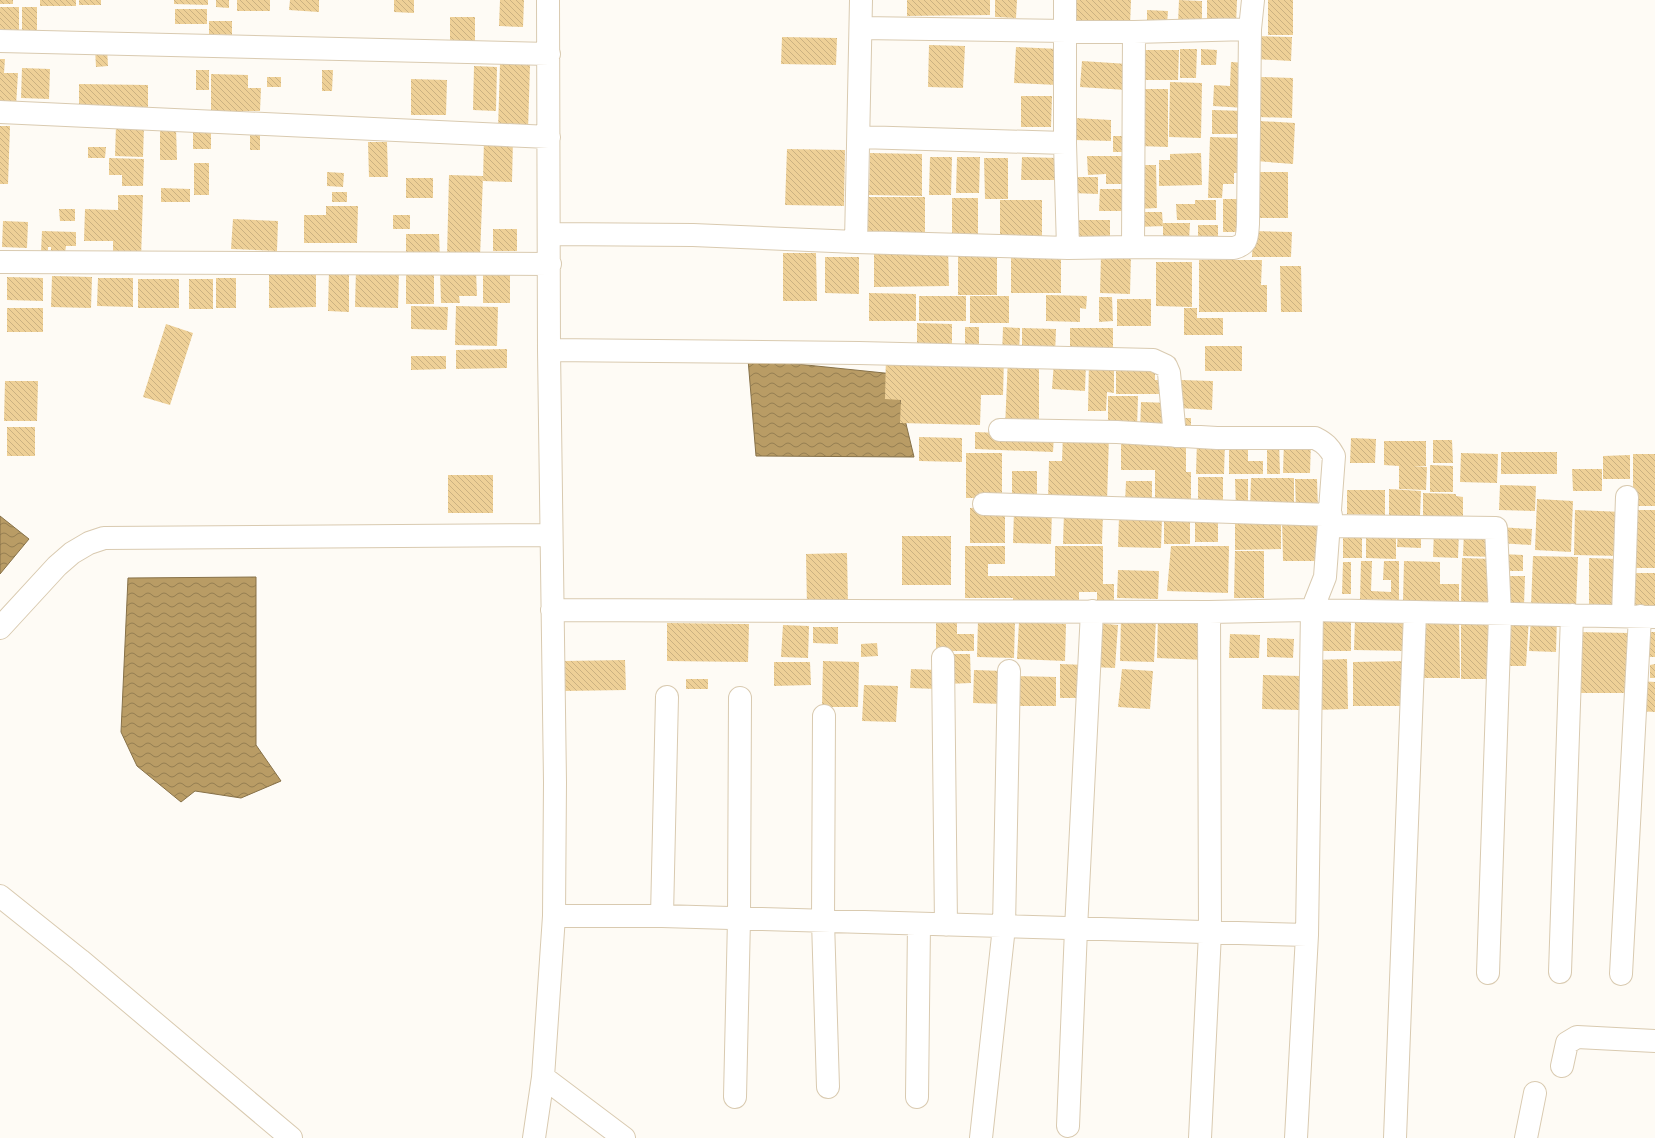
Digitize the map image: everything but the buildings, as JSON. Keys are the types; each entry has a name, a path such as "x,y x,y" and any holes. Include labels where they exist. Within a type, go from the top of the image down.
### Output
{"street":[{"path":"534,1138 543,1077 554,916 554,782 550,535 548,0"},
{"path":"856,242 860,137 861,0"},
{"path":"1065,0 1065,143 1068,248"},
{"path":"549,234 693,235 856,242 1068,248 1234,248 1245,242 1248,224 1250,29 1253,0"},
{"path":"861,28 1134,32 1250,29"},
{"path":"1133,247 1134,32"},
{"path":"0,41 549,54"},
{"path":"0,112 549,137"},
{"path":"860,137 1065,143"},
{"path":"0,262 550,264"},
{"path":"549,350 859,353 1153,360 1166,366 1169,373 1175,436"},
{"path":"1000,430 1117,432 1218,438 1315,438 1324,442 1334,456 1325,577 1312,610 1307,935 1296,1138"},
{"path":"1621,974 1639,616 1627,497"},
{"path":"984,504 1496,528 1500,615 1488,973"},
{"path":"0,628 57,566 72,553 89,543 104,538 550,535"},
{"path":"552,610 1209,612 1312,610 1500,615 1639,616"},
{"path":"1068,1126 1092,611"},
{"path":"1200,1138 1210,933 1209,612"},
{"path":"1395,1138 1415,612"},
{"path":"1560,972 1572,615"},
{"path":"943,658 946,925"},
{"path":"981,1138 1004,927 1009,671"},
{"path":"662,916 667,697"},
{"path":"735,1097 739,918 740,698"},
{"path":"824,716 823,921 828,1088"},
{"path":"0,896 80,960 291,1138"},
{"path":"554,916 662,916 1307,935"},
{"path":"917,1097 919,924"},
{"path":"1562,1066 1567,1043 1577,1037 1655,1041"},
{"path":"543,1077 624,1138"},
{"path":"1526,1138 1535,1093"}],"water":[{"path":"748,359 894,374 914,457 756,456"},
{"path":"0,516 29,539 0,574"},
{"path":"256,577 256,745 281,781 241,798 195,791 181,802 137,766 121,732 128,578"}]}
